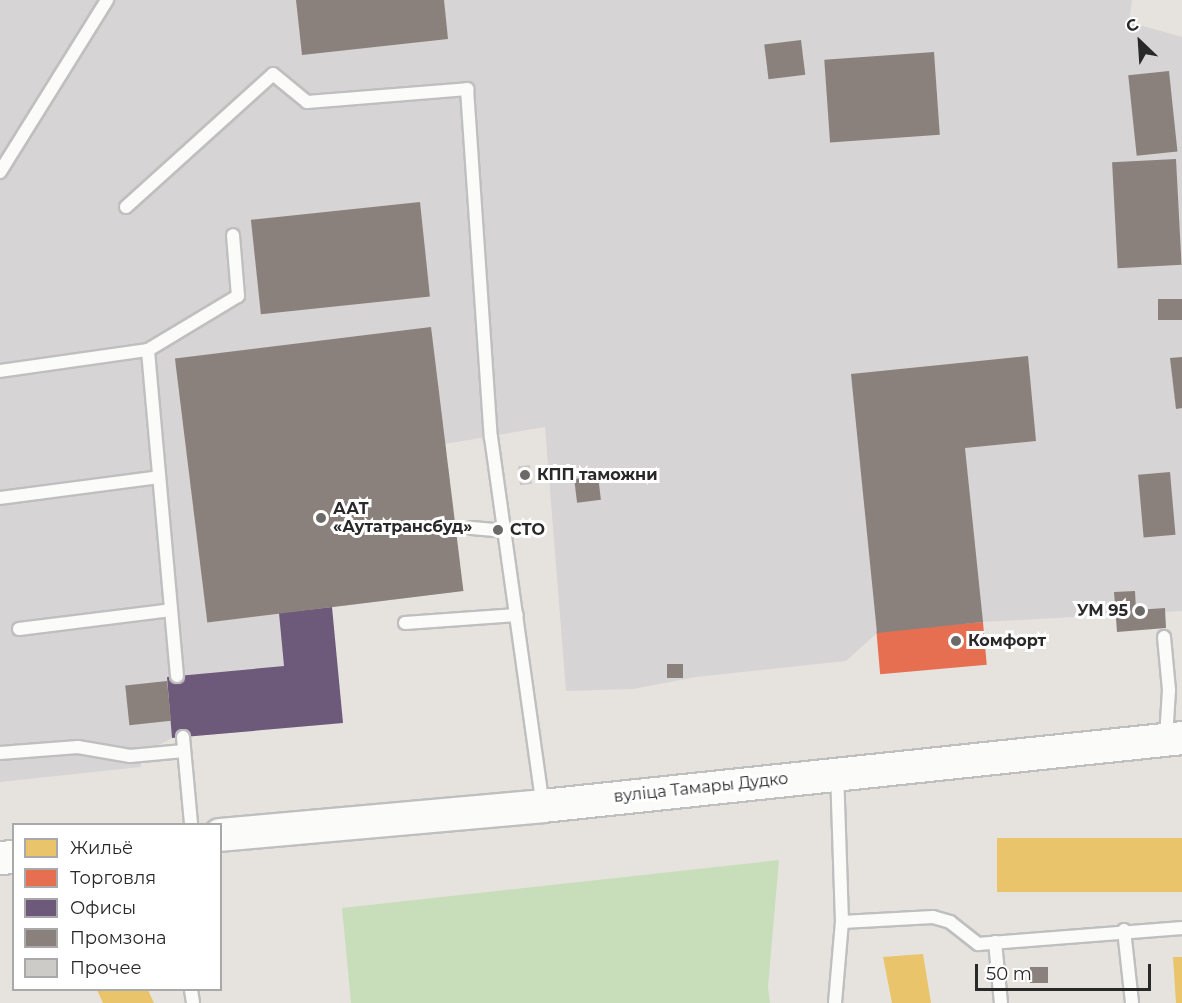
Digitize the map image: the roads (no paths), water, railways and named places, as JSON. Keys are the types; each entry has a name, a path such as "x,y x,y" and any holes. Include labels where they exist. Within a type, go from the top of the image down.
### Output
{"street":[{"name":"вуліца Тамары Дудко","path":"222,836 543,806 1174,739"}],"lane":[{"path":"0,172 107,0"},
{"path":"126,207 273,74 306,102 467,89 491,437 543,806"},
{"path":"0,371 148,350 238,296 233,235"},
{"path":"148,350 177,676"},
{"path":"0,498 159,477"},
{"path":"472,528 506,531"},
{"path":"18,629 171,610"},
{"path":"405,623 517,615"},
{"path":"1164,637 1174,739"},
{"path":"183,737 191,823"},
{"path":"0,753 78,747 130,756 184,752"},
{"path":"836,1003 842,922 837,773"},
{"path":"842,922 933,917 950,922 978,944 1124,930 1182,928"},
{"path":"1124,930 1132,1003"},
{"path":"995,942 1001,1003"}],"place":[{"name":"КПП таможни","path":"525,475"},
{"name":"ААТ «Аутатрансбуд»","path":"321,518"},
{"name":"СТО","path":"498,530"},
{"name":"УМ 95","path":"1140,611"},
{"name":"Комфорт","path":"956,641"}]}
